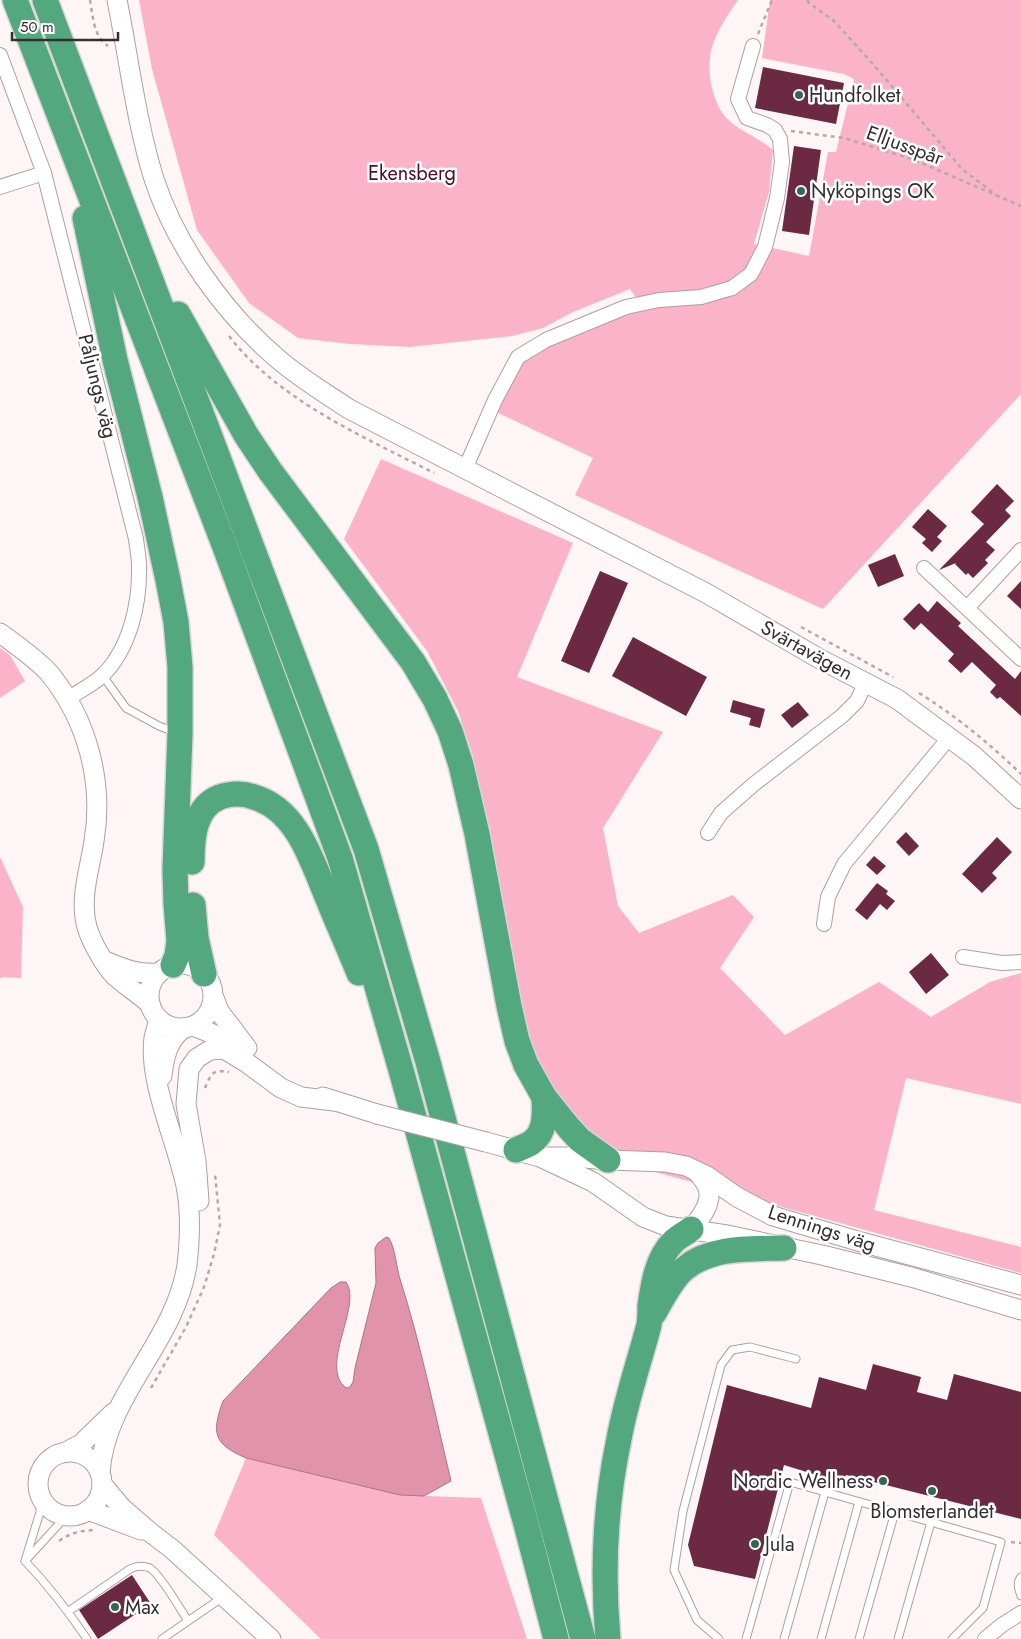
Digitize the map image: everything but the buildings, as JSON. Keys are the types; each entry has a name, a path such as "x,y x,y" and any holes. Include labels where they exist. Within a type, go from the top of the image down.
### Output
{"highway":[{"path":"14,0 225,547 340,858 401,1070 556,1639"},
{"path":"44,0 366,849 436,1091 583,1639"},
{"path":"70,144 115,360 150,497 176,622 180,667 176,904 180,942 178,956 166,969"},
{"path":"133,232 246,435 302,516 413,662 435,699 450,731 461,764 477,834 517,1041 526,1065 544,1097 574,1134 608,1160"},
{"path":"204,974 196,938 193,912 191,884 193,834 196,822 209,803 219,797 241,793 269,803 288,820 301,839 401,1070"},
{"path":"516,1150 532,1143 539,1134 544,1123 544,1097"},
{"path":"650,1322 650,1308 655,1278 664,1254 673,1242 691,1229"},
{"path":"608,1639 604,1568 610,1492 618,1439 650,1322 665,1294 684,1269 705,1255 737,1250 784,1248"}],"main road":[{"name":"Svärtavägen","path":"117,0 122,46 140,125 155,179 173,226 210,284 238,319 277,358 312,385 349,409 706,593 820,659 897,699 974,756 1021,799"},
{"path":"0,634 16,644 49,672 68,699 89,751 97,795 98,818 83,910 87,928 95,946 113,974 155,1012 166,1025 175,1028 188,1027 218,1036 254,1056 303,1089 377,1114 540,1157"},
{"path":"104,960 133,972 146,974 182,964 190,965 204,974 210,981 219,1011 254,1056"},
{"path":"166,969 150,987 149,996 155,1012 154,1057 160,1089 186,1185 190,1216 187,1266"},
{"path":"160,1089 166,1055 175,1034 201,1022 207,1015 214,998"},
{"path":"118,1409 81,1444 66,1452 55,1455 46,1462 40,1472 38,1483 40,1494 47,1505 57,1513 69,1516 76,1515 88,1510 98,1499 101,1478 101,1455 118,1409 169,1321 182,1288 200,1219 196,1160 186,1104 189,1069 197,1058 210,1050 224,1049 281,1088 301,1097 334,1101"},
{"name":"Lennings väg","path":"540,1157 665,1162 686,1166 697,1170 724,1186 737,1197 773,1216 1021,1285"},
{"name":"Lennings väg","path":"540,1157 592,1182 643,1217 666,1226 691,1229 784,1248 911,1277 1021,1310"},
{"path":"691,1229 702,1217 708,1201 708,1189 697,1170"},
{"path":"66,1452 83,1454 96,1465 101,1478 122,1508 151,1534 172,1549 271,1639"},
{"path":"88,1510 151,1534"}],"street":[{"path":"465,469 495,400 518,357 546,340 626,307 659,300 701,297 732,288 750,274 765,247 777,198 782,162 780,139 774,130 747,118 738,99 753,46"},
{"name":"Påljungs väg","path":"0,55 44,173 133,530 139,565 138,591 126,639 117,657 103,676 68,699"},
{"path":"0,187 44,173"},
{"path":"967,608 1021,550"},
{"path":"924,568 1021,659"},
{"path":"708,833 721,813 754,784 842,716 857,701 866,682"},
{"path":"824,924 828,897 844,864 950,738"},
{"path":"963,957 1002,963 1021,962"},
{"path":"984,1639 1021,1613"}],"lane":[{"path":"103,676 126,708 159,726 180,734"},
{"path":"719,1639 697,1620 674,1570 683,1511 720,1365 732,1350 750,1347 796,1359"},
{"path":"746,1639 790,1482 1001,1542 983,1608 952,1639"},
{"path":"784,1639 825,1492"},
{"path":"25,1561 40,1512 40,1494"},
{"path":"821,1639 859,1502"},
{"path":"859,1639 895,1512"},
{"path":"25,1561 47,1536 69,1516"},
{"path":"898,1639 931,1522"},
{"path":"25,1561 47,1584 87,1639"},
{"path":"69,1612 130,1569 135,1566 142,1566 154,1572 188,1621"},
{"path":"1021,1577 1018,1582 1021,1596"},
{"path":"162,1639 225,1596"}],"path":[{"path":"90,0 96,33 106,45 122,46"},
{"path":"753,46 772,0"},
{"path":"808,0 808,2 834,21 962,169 996,196"},
{"name":"Elljusspår","path":"774,130 782,129 844,138 912,159 1021,206"},
{"path":"224,330 236,345 269,376 305,404 344,427 440,476"},
{"path":"202,1093 212,1073 222,1070 231,1072"},
{"path":"149,1391 186,1328 204,1287 214,1254 220,1225 213,1168"}],"green space":[{"name":"Ekensberg","path":"139,0 738,0 714,41 710,55 710,73 715,99 723,114 735,125 773,150 769,192 754,244 809,256 828,152 836,152 854,79 844,74 762,58 770,0 1021,0 1021,394 823,609 575,495 593,458 492,410 518,357 640,304 630,289 573,312 543,328 512,336 410,347 350,344 298,338 249,303 197,230 152,69"},
{"path":"381,459 573,543 517,677 663,732 603,828 618,906 639,933 733,895 754,917 720,968 785,1035 879,982 931,1017 990,982 1021,973 1021,1104 906,1078 874,1210 1021,1247 1021,1273 641,1168 577,1121 546,1076 531,1042 522,1009 473,756 458,711 427,651 344,539"},
{"path":"0,648 10,655 25,681 0,698"},
{"path":"0,857 23,907 21,978 2,977 0,979"},
{"path":"246,1458 400,1495 481,1498 527,1639 321,1639 214,1535"}],"shaded area":[{"path":"386,1237 389,1238 395,1253 451,1481 424,1496 400,1495 246,1458 227,1448 221,1443 217,1430 219,1412 223,1401 331,1288 340,1282 346,1282 350,1292 346,1320 338,1351 337,1366 339,1378 346,1388 350,1387 353,1382 376,1283 375,1248"}],"place":[{"name":"Hundfolket","path":"799,95"},
{"name":"Nyköpings OK","path":"801,191"},
{"name":"Nordic Wellness","path":"883,1481"},
{"name":"Blomsterlandet","path":"932,1491"},
{"name":"Jula","path":"755,1544"},
{"name":"Max","path":"115,1607"}]}
